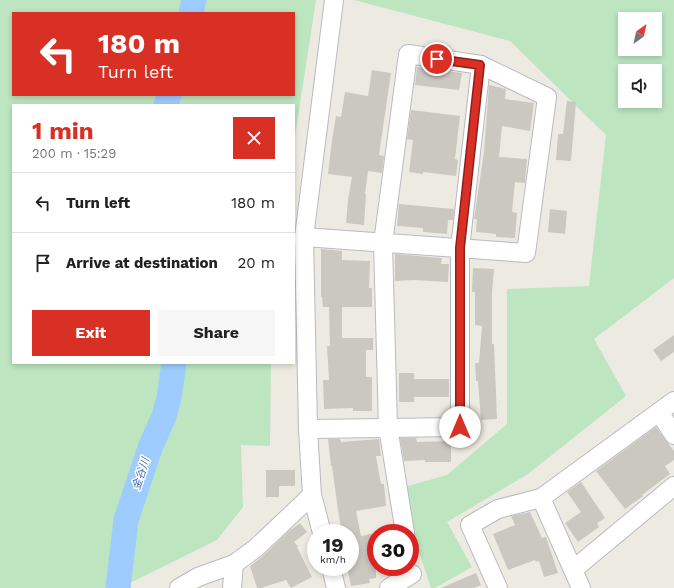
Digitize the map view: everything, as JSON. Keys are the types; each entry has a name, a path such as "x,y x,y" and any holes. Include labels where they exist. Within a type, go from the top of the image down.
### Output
{"street":[{"path":"320,524 312,495 308,429 304,237 334,0"},
{"path":"304,237 383,243 460,248 526,254 547,97 480,65 408,54 383,243 388,427 404,524"},
{"path":"308,429 460,427 460,248 480,65"},
{"path":"498,588 470,525 498,509 541,498 674,401"},
{"path":"659,412 674,435"},
{"path":"574,569 674,486"},
{"path":"179,588 198,577 234,564 256,548 312,495"},
{"path":"541,498 574,569 581,588"},
{"path":"232,588 234,564"},
{"path":"333,576 336,588"},
{"path":"389,588 411,576"}],"green space":[{"path":"0,0 316,0 295,136 295,104 12,104 12,364 271,364 270,446 241,445 243,507 217,540 132,582 123,588 0,588"},
{"path":"354,0 674,0 674,278 594,339 626,396 528,474 447,522 472,567 435,588 431,588 419,552 419,524 412,524 405,487 447,475 507,424 507,289 589,286 606,135 510,41"}],"building":[{"path":"417,67 462,73 459,90 415,85"},
{"path":"372,70 391,73 379,155 384,156 382,173 368,171 365,194 364,225 346,223 352,177 328,174 336,116 341,117 345,92 368,96"},
{"path":"489,85 506,89 505,99 534,103 530,131 502,126 499,157 527,159 525,183 515,182 512,212 517,213 515,238 496,237 496,234 476,232 477,219 474,219 484,152"},
{"path":"567,101 576,102 571,161 556,160 558,134 563,134"},
{"path":"411,110 460,116 455,159 458,160 456,176 409,172 413,140 407,139"},
{"path":"399,204 454,209 453,220 448,220 447,234 423,232 423,228 397,226"},
{"path":"550,209 567,211 565,234 548,232"},
{"path":"321,249 342,251 342,260 370,261 369,288 372,288 372,307 342,307 342,338 373,338 373,350 366,350 366,377 372,377 372,411 353,411 353,408 324,409 323,380 329,380 327,346 330,346 329,307 323,307 321,297"},
{"path":"395,254 442,258 441,264 449,264 448,282 414,280 395,281"},
{"path":"473,268 494,269 492,293 492,344 494,344 497,419 481,420 475,363 479,363 482,326 475,325 475,292 472,292"},
{"path":"674,335 674,352 661,361 653,350"},
{"path":"399,373 414,373 414,379 449,379 449,397 414,397 414,402 399,402"},
{"path":"656,427 674,451 674,460 665,466 670,474 625,509 596,471"},
{"path":"400,438 416,438 417,442 451,441 451,462 425,462 425,460 404,461"},
{"path":"328,439 340,439 341,442 379,439 381,456 376,456 381,484 384,484 386,506 356,511 359,524 340,524"},
{"path":"266,470 295,470 295,486 279,486 279,497 266,497"},
{"path":"581,482 605,518 597,523 599,527 578,542 565,523 581,512 567,492"},
{"path":"530,512 542,538 546,537 558,573 544,577 539,561 536,562 535,560 508,570 493,534 515,525 511,516"},
{"path":"300,523 307,532 294,542 298,546 297,547 307,567 307,576 312,577 291,588 286,580 257,588 250,566 263,556 288,532"},
{"path":"359,526 361,536 367,535 367,576 376,576 376,578 369,579 370,583 351,586 349,576 359,576"},
{"path":"476,573 481,585 474,588 441,588"}],"waterway":[{"name":"金谷川","path":"191,12 194,0"},
{"name":"金谷川","path":"166,104 169,96"},
{"name":"金谷川","path":"118,588 126,520 150,448 164,416 169,398 174,364"}],"route":[{"path":"437,59 480,65 460,248 460,427"}]}
